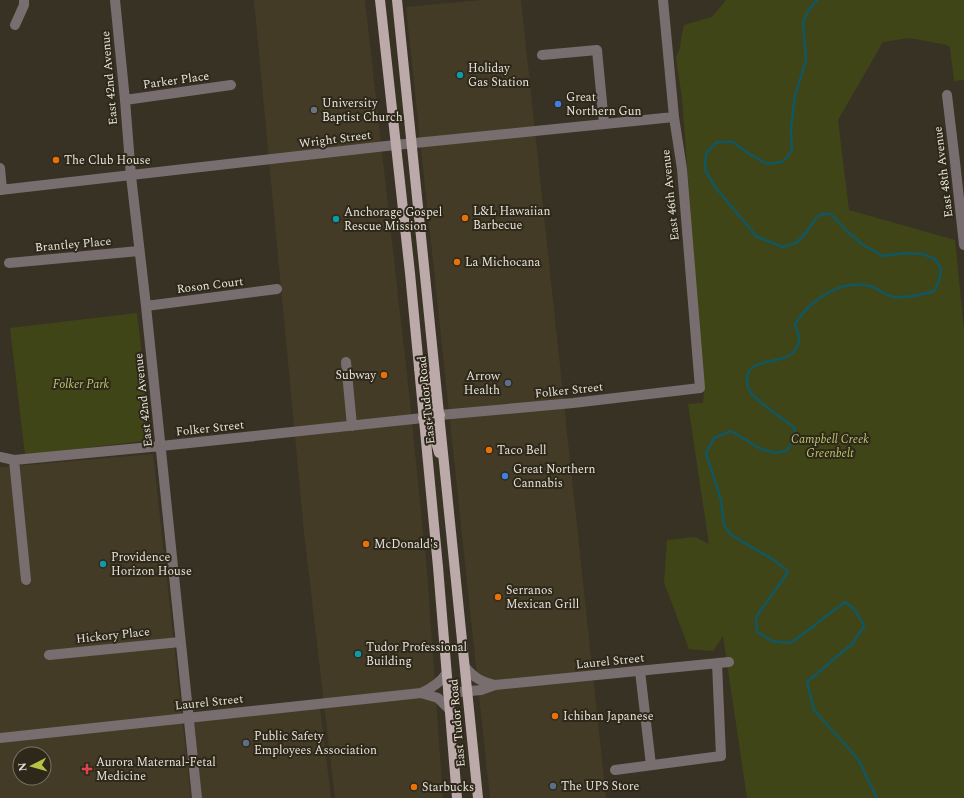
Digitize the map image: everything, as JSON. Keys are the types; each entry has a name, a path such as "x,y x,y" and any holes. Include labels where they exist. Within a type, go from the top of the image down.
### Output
{"main road":[{"name":"East Tudor Road","path":"380,0 410,272 438,567 457,798"},
{"name":"East Tudor Road","path":"398,0 478,798"},
{"path":"419,370 426,375 432,410 434,413 440,415"},
{"path":"423,418 432,428 438,452 444,457"}],"street":[{"path":"15,25 24,5 24,0"},
{"name":"East 42nd Avenue","path":"115,0 131,176 161,446 197,798"},
{"name":"East 46th Avenue","path":"663,0 674,117 682,169 700,388"},
{"path":"542,55 597,50 604,124"},
{"name":"Parker Place","path":"125,100 231,85"},
{"name":"East 48th Avenue","path":"946,95 960,161 964,245"},
{"name":"Wright Street","path":"1,190 395,145 674,117"},
{"path":"0,168 1,190"},
{"name":"Brantley Place","path":"9,263 139,251"},
{"name":"Roson Court","path":"146,306 276,290"},
{"path":"346,362 352,426"},
{"name":"Folker Street","path":"440,415 573,403 700,388"},
{"name":"Folker Street","path":"0,457 14,460 423,418"},
{"path":"14,460 26,580"},
{"name":"Hickory Place","path":"49,655 180,642"},
{"name":"Laurel Street","path":"448,693 481,690 495,685 729,662"},
{"path":"615,770 721,756 717,663"},
{"name":"Laurel Street","path":"465,667 476,679 495,685"},
{"path":"640,671 651,765"},
{"name":"Laurel Street","path":"0,738 421,693 433,688 442,681 446,674"},
{"name":"Laurel Street","path":"421,693 438,698 449,709"}],"shaded area":[{"path":"254,0 365,0 410,402 427,572 443,798 335,798 304,532"},
{"path":"482,0 521,0 606,798 490,798 406,7"},
{"path":"153,454 191,798 0,798 0,467"},
{"path":"320,708 331,798 202,798 194,722"}],"green space":[{"name":"Campbell Creek Greenbelt","path":"726,0 964,0 964,80 954,81 950,48 947,45 909,38 883,42 838,120 849,210 955,240 964,331 964,798 747,798 723,636 713,651 689,649 664,582 667,540 695,537 709,544 688,404 703,403 704,392 682,98 676,58 680,48 684,25 712,17"},
{"name":"Folker Park","path":"137,313 152,440 25,455 10,328"}],"waterway":[{"path":"817,0 808,11 803,23 806,60 795,96 791,128 792,151 782,162 767,164 733,142 717,142 706,153 705,170 716,188 757,237 783,247 796,243 806,233 815,219 822,214 831,214 863,245 883,256 906,253 923,254 935,259 941,268 939,281 934,291 914,296 892,297 873,287 859,285 837,289 827,293 817,300 801,315 795,324 799,336 797,347 792,354 755,366 749,371 747,380 747,385 752,394 769,409 795,428 793,442 786,451 774,453 761,449 731,431 714,438 706,453 721,500 724,525 731,535 774,560 788,572 756,617 757,632 772,641 790,643 845,602 855,610 864,626 853,643 807,682 814,710 858,759 877,798"}],"place":[{"name":"Holiday Gas Station","path":"460,75"},
{"name":"Great Northern Gun","path":"558,104"},
{"name":"University Baptist Church","path":"314,110"},
{"name":"The Club House","path":"56,160"},
{"name":"L&L Hawaiian Barbecue","path":"465,218"},
{"name":"Anchorage Gospel Rescue Mission","path":"336,219"},
{"name":"La Michocana","path":"457,262"},
{"name":"Subway","path":"384,375"},
{"name":"Arrow Health","path":"508,383"},
{"name":"Taco Bell","path":"489,450"},
{"name":"Great Northern Cannabis","path":"505,476"},
{"name":"McDonald's","path":"366,544"},
{"name":"Providence Horizon House","path":"103,564"},
{"name":"Serranos Mexican Grill","path":"498,597"},
{"name":"Tudor Professional Building","path":"358,654"},
{"name":"Ichiban Japanese","path":"555,716"},
{"name":"Public Safety Employees Association","path":"246,743"},
{"name":"Aurora Maternal-Fetal Medicine","path":"87,769"},
{"name":"The UPS Store","path":"553,786"},
{"name":"Starbucks","path":"414,787"}]}
